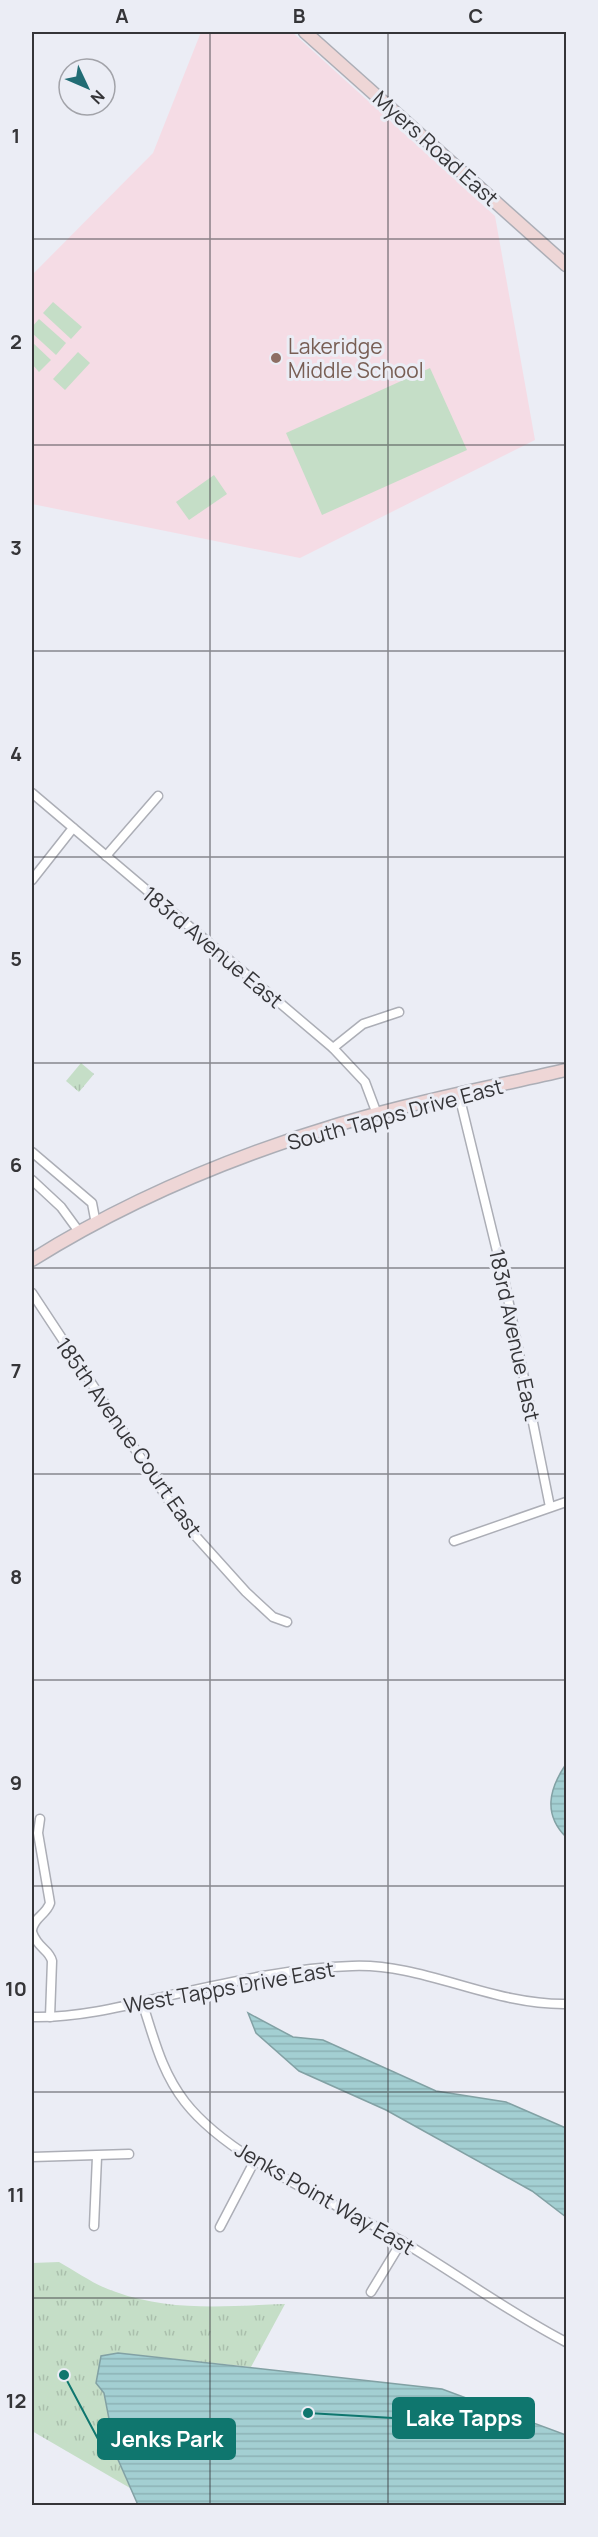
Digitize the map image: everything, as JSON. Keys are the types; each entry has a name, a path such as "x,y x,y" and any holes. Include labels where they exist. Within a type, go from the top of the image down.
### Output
{"street":[{"name":"Myers Road East","path":"305,32 567,265"},
{"name":"183rd Avenue East","path":"32,793 333,1048 365,1082 378,1114"},
{"path":"106,856 158,796"},
{"path":"32,880 73,828"},
{"path":"333,1048 363,1024 399,1012"},
{"name":"South Tapps Drive East","path":"32,1260 96,1224 238,1160 378,1114 567,1070"},
{"name":"183rd Avenue East","path":"459,1095 500,1262 550,1507"},
{"path":"32,1152 92,1203 96,1224"},
{"path":"32,1180 61,1207 80,1233"},
{"name":"185th Avenue Court East","path":"32,1293 183,1522 246,1592 273,1617 287,1622"},
{"path":"454,1540 535,1515 567,1502"},
{"path":"40,1819 38,1833 50,1903 46,1911 34,1921 32,1931 36,1944 51,1955 50,2017"},
{"name":"West Tapps Drive East","path":"32,2017 81,2014 258,1977 353,1966 397,1970 510,2000 567,2004"},
{"name":"Jenks Point Way East","path":"142,2002 159,2057 186,2103 210,2128 255,2160 402,2241 541,2329 567,2342"},
{"path":"32,2157 97,2157 129,2154"},
{"path":"94,2226 97,2157"},
{"path":"220,2227 255,2160"},
{"path":"371,2292 402,2241"}],"shaded area":[{"name":"Lakeridge Middle School","path":"201,32 292,32 495,216 535,440 300,558 32,504 32,275 153,153"}],"green space":[{"path":"53,302 82,327 71,339 43,313"},
{"path":"39,319 66,343 56,355 32,333 32,327"},
{"path":"32,342 51,360 39,372 32,364"},
{"path":"78,352 90,363 65,390 53,379"},
{"path":"430,368 467,450 322,515 286,433"},
{"path":"214,475 227,494 189,520 176,502"},
{"path":"81,1063 94,1074 79,1092 66,1081"},
{"path":"59,2262 94,2283 157,2303 200,2306 285,2304 251,2367 118,2353 101,2356 96,2383 104,2393 116,2455 130,2488 32,2431 32,2263"}],"water":[{"path":"566,1764 566,1837 554,1819 551,1801 552,1792"},
{"path":"248,2013 293,2037 323,2040 436,2091 506,2102 566,2128 566,2217 532,2191 386,2110 299,2071 256,2033"},
{"path":"118,2353 442,2389 566,2435 566,2505 138,2505 116,2455 104,2393 96,2383 101,2356"}],"place":[{"name":"Lakeridge Middle School","path":"276,358"},
{"name":"Jenks Park","path":"64,2375"},
{"name":"Lake Tapps","path":"308,2413"}]}
